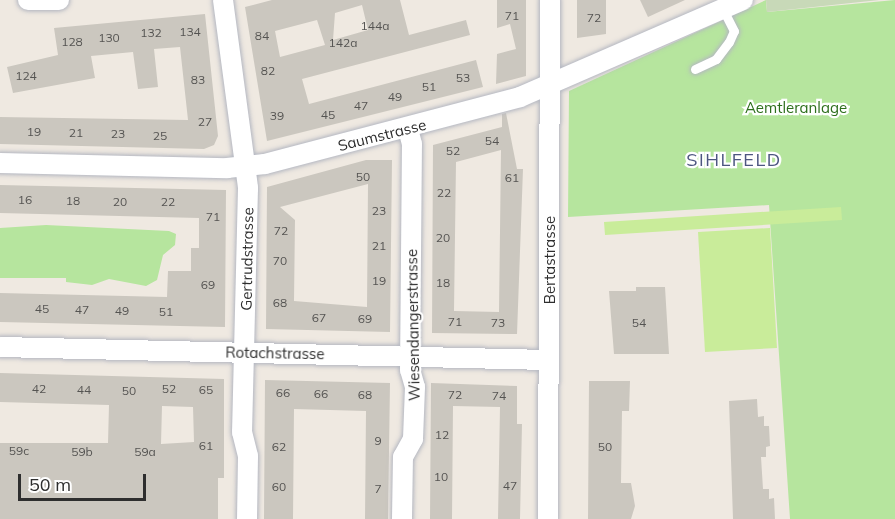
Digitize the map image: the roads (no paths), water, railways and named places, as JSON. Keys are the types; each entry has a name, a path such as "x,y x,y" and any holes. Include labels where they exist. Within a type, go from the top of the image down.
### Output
{"street":[{"path":"28,0 59,0"},
{"name":"Gertrudstrasse","path":"223,0 248,188 242,432 248,456 247,519"},
{"name":"Bertastrasse","path":"548,519 550,0"},
{"name":"Saumstrasse","path":"0,163 244,167 408,129 551,85 743,0"},
{"name":"Wiesendangerstrasse","path":"402,519 403,457 413,439 410,355 412,144 408,129"},
{"name":"Rotachstrasse","path":"0,347 549,360"}],"lane":[{"path":"695,69 716,59 729,42 734,31 723,9"}],"district":[{"name":"SIHLFELD","path":"734,160"}],"park label":[{"name":"Aemtleranlage","path":"796,108"}]}
